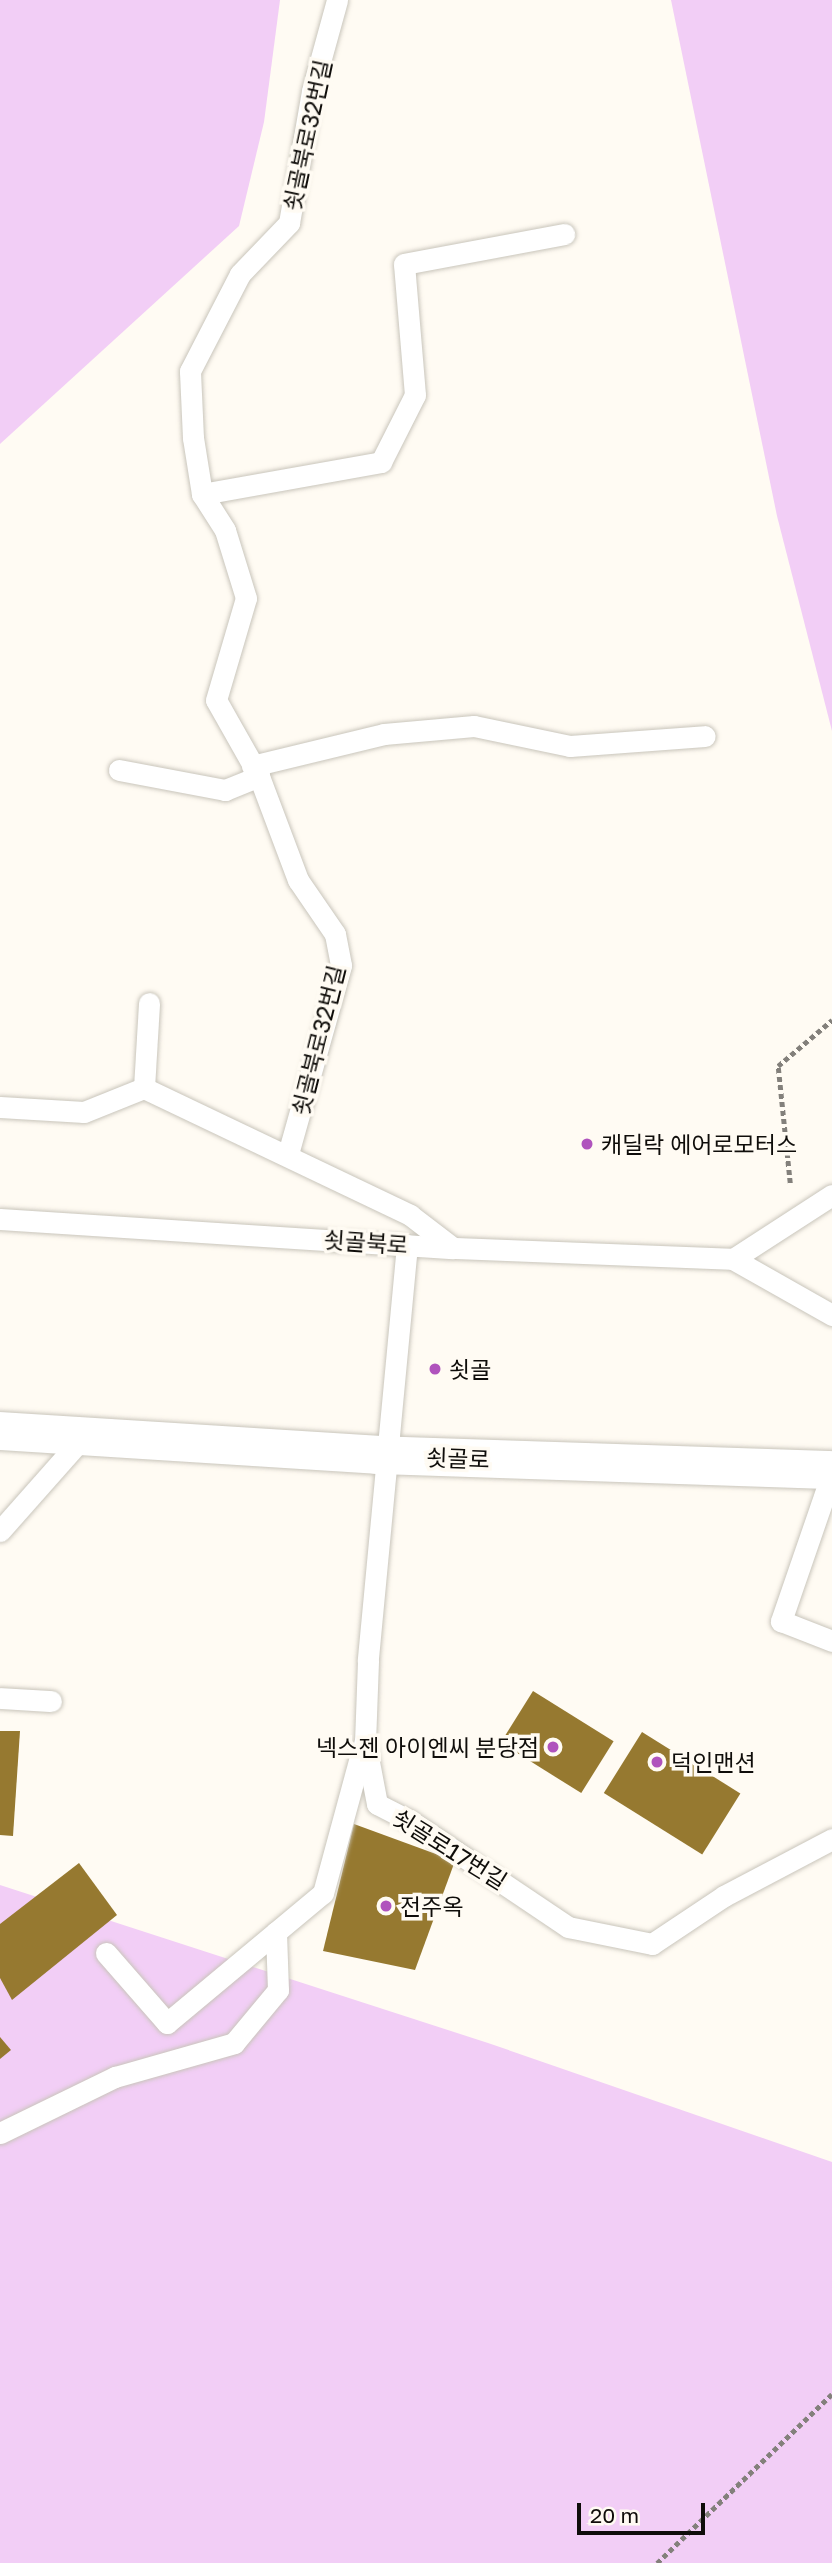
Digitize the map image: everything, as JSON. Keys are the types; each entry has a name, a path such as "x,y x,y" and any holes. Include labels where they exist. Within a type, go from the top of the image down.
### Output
{"street":[{"name":"쇳골로","path":"0,1431 390,1455 832,1472"}],"lane":[{"name":"쇳골북로32번길","path":"288,1154 341,965 335,934 298,880 256,771 216,700 246,598 225,530 202,494 193,438 190,371 240,274 289,223 312,91 337,0"},
{"path":"202,494 381,462 415,395 404,264 564,234"},
{"path":"119,770 225,790 256,771 384,734 474,726 570,746 705,736"},
{"path":"144,1088 149,1003"},
{"path":"0,1107 84,1112 144,1088 288,1154 410,1215 453,1248"},
{"path":"733,1259 832,1195"},
{"name":"쇳골북로","path":"0,1219 453,1248 733,1259 832,1315"},
{"name":"쇳골로17번길","path":"407,1245 390,1455 368,1661 365,1741 377,1804 409,1820 569,1927 653,1944 724,1896 832,1839"},
{"path":"0,1531 84,1436"},
{"path":"832,1472 781,1621 832,1641"},
{"path":"0,1698 51,1700"},
{"path":"106,1953 167,2023 323,1893 365,1741"},
{"path":"0,2133 115,2077 234,2043 278,1990 276,1932"}],"path":[{"path":"794,1219 778,1066 832,1020"},
{"path":"657,2563 832,2394"}],"shaded area":[{"path":"0,0 280,0 264,122 239,226 0,444"},
{"path":"671,0 832,0 832,731 777,516"},
{"path":"0,1885 488,2043 832,2162 832,2563 0,2563"}],"building":[{"path":"533,1691 614,1741 581,1793 501,1743"},
{"path":"0,1731 20,1731 13,1836 0,1835"},
{"name":"덕인맨션","path":"642,1732 740,1793 702,1855 604,1793"},
{"name":"전주옥","path":"354,1824 455,1861 415,1970 323,1951"},
{"path":"79,1863 117,1915 12,2000 0,1978 0,1924"},
{"path":"0,2037 11,2050 0,2059"}],"place":[{"name":"캐딜락 에어로모터스","path":"587,1144"},
{"name":"쇳골","path":"435,1369"},
{"name":"넥스젠 아이엔씨 분당점","path":"553,1747"},
{"name":"덕인맨션","path":"657,1762"},
{"name":"전주옥","path":"386,1906"}]}
